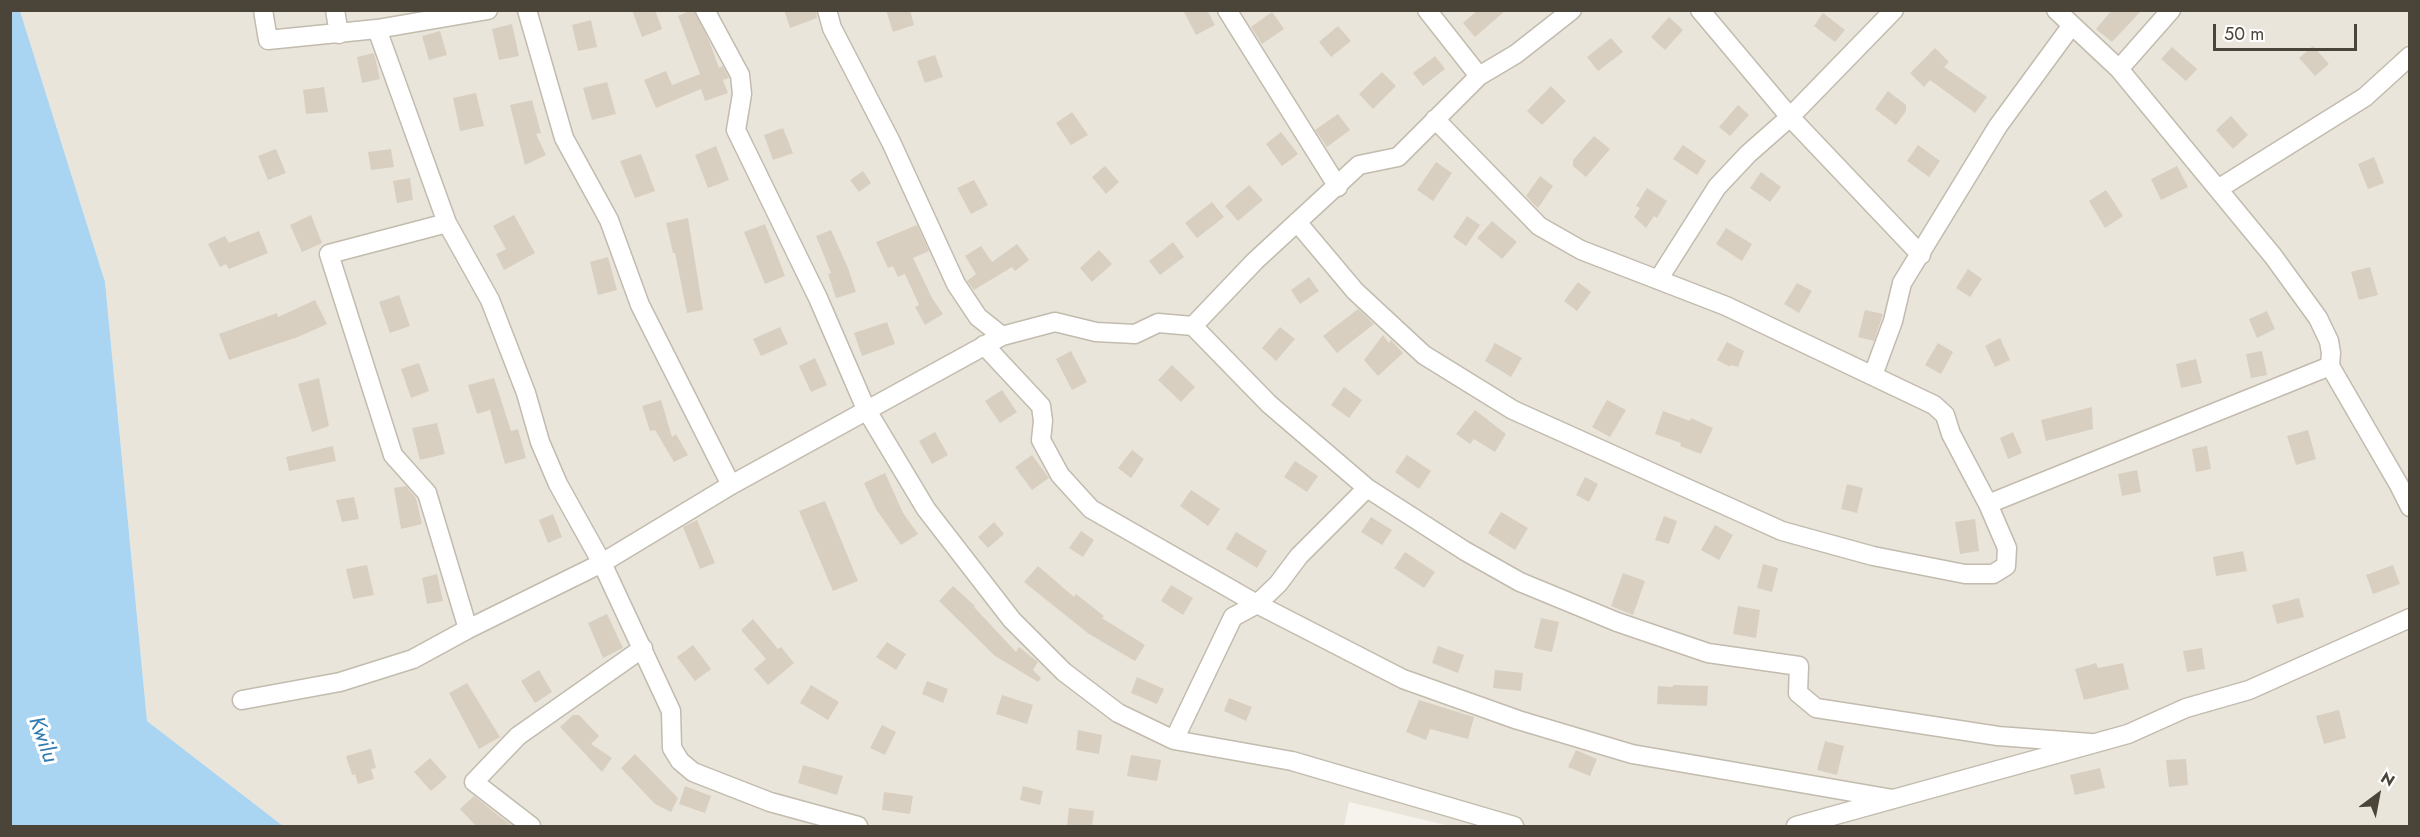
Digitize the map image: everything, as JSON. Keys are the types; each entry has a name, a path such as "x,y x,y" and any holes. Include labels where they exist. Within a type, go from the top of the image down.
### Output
{"street":[{"path":"263,10 268,40 377,29 488,10"},
{"path":"335,10 339,34"},
{"path":"527,10 564,138 609,220 640,305 731,485"},
{"path":"705,10 740,75 742,94 736,130 818,298 866,409 926,509 1012,620 1064,672 1118,713 1174,740 1292,761 1514,826"},
{"path":"827,10 832,28 891,142 956,284 978,317 1002,336"},
{"path":"1227,10 1338,187"},
{"path":"1427,10 1479,76"},
{"path":"1192,326 1256,261 1359,165 1398,157 1479,76 1516,54 1572,10"},
{"path":"1700,10 1790,117 1921,255"},
{"path":"1658,280 1717,188 1748,154 1790,117 1894,10"},
{"path":"2056,10 2119,69 2273,256 2318,318 2329,341 2330,366 2399,485 2409,507"},
{"path":"2119,69 2171,10"},
{"path":"1873,375 1893,321 1902,283 1998,126 2072,25"},
{"path":"377,29 447,223 490,300 525,393 540,442 558,484 602,563 670,711 672,748 680,761 693,772 770,802 858,826"},
{"path":"2218,189 2366,97 2409,56"},
{"path":"1297,222 1355,291 1424,355 1513,410 1782,531 1873,556 1965,574 1993,574 2006,566 2007,548 1988,504 1951,434 1945,416 1934,405 1726,306 1581,250 1539,226 1435,119"},
{"path":"447,223 329,254 393,455 427,493 468,629"},
{"path":"242,700 350,679 413,658 602,563 731,485 1002,336 1055,322 1096,332 1135,334 1158,323 1192,326 1269,404 1367,488 1465,551 1520,582 1617,622 1708,653 1799,666 1798,693 1816,708 1998,736 2091,743"},
{"path":"984,345 1041,406 1043,421 1041,440 1060,476 1091,509 1257,604 1403,679 1518,720 1632,754 1893,799"},
{"path":"1988,504 2330,366"},
{"path":"1174,740 1233,617 1257,604 1278,584 1299,556 1367,488"},
{"path":"1796,826 2128,734 2186,708 2249,690 2409,618"},
{"path":"531,826 474,782 518,736 643,648"}],"shaded area":[{"path":"20,11 2409,11 2409,826 1450,826 1349,802 1344,826 283,826 147,721 105,282"}],"water":[{"name":"Kwilu","path":"10,11 20,11 105,282 147,721 283,826 11,826"}],"building":[{"path":"632,10 655,10 662,29 642,37"},
{"path":"694,10 710,43 719,68 723,66 729,78 723,80 728,93 705,101 701,89 656,108 644,80 666,71 672,85 700,74 678,16"},
{"path":"784,10 816,10 817,18 790,28"},
{"path":"886,10 910,10 914,25 893,32"},
{"path":"1183,10 1207,10 1215,25 1196,35"},
{"path":"1478,10 1506,10 1475,37 1463,23"},
{"path":"2112,10 2142,10 2112,42 2096,29"},
{"path":"1272,12 1284,29 1262,44 1251,27"},
{"path":"1823,13 1845,30 1835,42 1814,26"},
{"path":"1669,17 1683,30 1665,50 1651,37"},
{"path":"591,20 597,47 578,51 572,25"},
{"path":"512,24 519,56 499,60 492,29"},
{"path":"1338,26 1351,41 1331,57 1319,42"},
{"path":"440,31 447,55 429,60 422,36"},
{"path":"1611,38 1623,52 1598,71 1587,57"},
{"path":"2313,46 2329,64 2315,76 2299,58"},
{"path":"2172,47 2197,69 2186,81 2161,59"},
{"path":"1935,48 1949,62 1944,67 1987,97 1975,113 1930,80 1924,87 1910,73"},
{"path":"374,53 380,79 362,83 357,57"},
{"path":"935,55 943,77 925,83 917,61"},
{"path":"1435,56 1445,69 1423,86 1413,73"},
{"path":"1382,72 1396,86 1373,109 1359,94"},
{"path":"607,82 616,114 592,120 583,88"},
{"path":"1551,86 1566,101 1542,125 1527,111"},
{"path":"324,87 328,112 306,114 303,90"},
{"path":"1888,91 1906,105 1906,111 1896,125 1875,109"},
{"path":"476,93 484,126 460,131 453,98"},
{"path":"532,100 541,133 536,134 546,155 525,165 510,105"},
{"path":"1738,105 1749,115 1730,136 1719,127"},
{"path":"1072,112 1088,135 1071,145 1056,123"},
{"path":"1338,114 1350,130 1327,147 1315,130"},
{"path":"2231,116 2248,135 2233,149 2216,130"},
{"path":"783,128 793,153 773,160 764,135"},
{"path":"1281,132 1298,154 1282,166 1266,144"},
{"path":"1594,136 1610,149 1586,177 1573,166 1573,160"},
{"path":"1683,145 1706,161 1697,175 1673,159"},
{"path":"1918,145 1940,161 1929,177 1907,161"},
{"path":"716,146 729,180 708,188 695,155"},
{"path":"276,149 286,173 268,180 258,156"},
{"path":"391,149 394,167 371,170 368,152"},
{"path":"641,154 655,191 635,198 620,161"},
{"path":"2374,157 2384,183 2368,189 2358,164"},
{"path":"1436,162 1452,173 1433,201 1417,190"},
{"path":"1105,166 1119,182 1106,194 1092,177"},
{"path":"2177,166 2188,187 2161,200 2151,179"},
{"path":"863,171 871,183 859,192 850,180"},
{"path":"1761,172 1781,187 1770,202 1750,188"},
{"path":"1540,176 1553,186 1538,208 1526,196"},
{"path":"410,178 413,200 397,203 393,181"},
{"path":"974,180 988,205 971,214 957,188"},
{"path":"1249,185 1263,200 1238,221 1225,206"},
{"path":"1647,188 1667,201 1657,218 1654,216 1646,228 1634,217 1640,208 1636,206"},
{"path":"2106,190 2123,216 2105,228 2089,201"},
{"path":"1212,202 1224,217 1197,238 1185,223"},
{"path":"311,215 322,243 302,252 290,225"},
{"path":"514,215 535,253 504,270 496,254 506,249 493,226"},
{"path":"1467,216 1480,225 1466,246 1453,237"},
{"path":"688,218 703,310 687,313 675,253 673,253 666,223"},
{"path":"1492,221 1517,242 1502,259 1477,238"},
{"path":"765,224 785,276 765,284 744,232"},
{"path":"917,225 929,251 913,258 932,298 943,314 925,325 915,307 919,305 905,274 898,277 893,266 888,268 876,242"},
{"path":"1726,228 1752,244 1742,261 1716,244"},
{"path":"831,230 856,292 836,298 828,274 831,273 816,236"},
{"path":"259,231 268,253 229,269 226,264 220,267 208,244 225,236 229,243"},
{"path":"1173,242 1184,257 1160,275 1149,261"},
{"path":"1017,244 1029,260 1015,271 1012,267 974,290 967,281 976,274 965,256 981,246 992,262"},
{"path":"1099,250 1112,264 1092,282 1080,268"},
{"path":"608,257 617,290 598,295 590,262"},
{"path":"2370,267 2378,295 2359,300 2351,272"},
{"path":"1968,269 1982,279 1970,297 1956,288"},
{"path":"1309,277 1319,291 1300,304 1291,290"},
{"path":"1578,282 1591,292 1577,311 1564,301"},
{"path":"1797,283 1812,291 1799,313 1784,304"},
{"path":"399,295 410,326 390,333 379,302"},
{"path":"315,300 327,324 298,337 229,360 219,334 277,313 278,317"},
{"path":"1358,309 1374,324 1337,353 1323,336"},
{"path":"1865,310 1883,314 1874,341 1858,337"},
{"path":"2267,311 2275,329 2257,338 2249,319"},
{"path":"887,322 895,344 862,356 854,333"},
{"path":"780,327 788,344 761,356 753,339"},
{"path":"1280,327 1295,339 1276,361 1262,348"},
{"path":"1383,335 1389,343 1391,340 1403,353 1378,376 1364,360"},
{"path":"2000,338 2010,360 1995,367 1985,346"},
{"path":"1727,342 1744,351 1738,367 1731,365 1730,367 1717,360"},
{"path":"1495,343 1522,358 1511,377 1485,361"},
{"path":"1938,343 1953,352 1941,374 1925,365"},
{"path":"1071,351 1087,382 1072,390 1056,359"},
{"path":"2262,351 2267,375 2251,378 2246,354"},
{"path":"815,358 827,385 811,392 799,366"},
{"path":"2196,359 2202,383 2181,388 2176,364"},
{"path":"419,363 429,391 411,398 401,369"},
{"path":"1172,365 1195,387 1181,402 1158,380"},
{"path":"319,378 329,426 312,432 298,384"},
{"path":"494,378 511,431 518,429 526,458 505,464 490,410 477,414 468,385"},
{"path":"1344,387 1362,400 1349,418 1331,405"},
{"path":"1002,390 1017,412 1000,423 985,401"},
{"path":"661,400 672,437 676,434 688,455 674,462 655,430 650,431 642,406"},
{"path":"1607,400 1626,410 1610,437 1592,427"},
{"path":"2092,407 2093,429 2046,441 2041,420"},
{"path":"1475,410 1506,434 1495,452 1474,439 1470,444 1456,434"},
{"path":"1663,411 1690,421 1691,418 1713,428 1701,454 1680,446 1681,443 1655,434"},
{"path":"437,423 445,454 420,460 412,428"},
{"path":"2308,430 2316,459 2296,465 2287,436"},
{"path":"935,432 948,455 932,464 919,441"},
{"path":"2013,432 2022,453 2008,459 2000,438"},
{"path":"333,446 336,461 289,471 286,457"},
{"path":"2207,446 2211,469 2196,472 2192,449"},
{"path":"1132,450 1144,459 1131,478 1118,468"},
{"path":"1032,455 1049,478 1032,490 1015,467"},
{"path":"1407,455 1431,471 1419,489 1395,472"},
{"path":"1295,461 1318,476 1307,492 1284,477"},
{"path":"2137,470 2141,492 2122,496 2118,474"},
{"path":"885,473 903,513 918,534 901,545 876,509 864,483"},
{"path":"1585,477 1598,484 1589,502 1576,495"},
{"path":"1847,484 1863,488 1857,513 1841,509"},
{"path":"406,486 416,498 422,524 401,529 394,488"},
{"path":"1191,490 1220,509 1208,526 1180,506"},
{"path":"354,497 359,519 342,522 336,500"},
{"path":"825,501 858,581 833,591 799,511"},
{"path":"1501,512 1528,528 1515,550 1488,533"},
{"path":"553,514 562,537 548,543 539,520"},
{"path":"1664,516 1677,521 1669,544 1655,540"},
{"path":"1371,517 1392,530 1382,545 1361,532"},
{"path":"1975,519 1979,551 1960,554 1955,522"},
{"path":"697,520 715,563 700,569 683,527"},
{"path":"994,522 1004,534 988,548 978,537"},
{"path":"1715,525 1733,535 1719,560 1701,550"},
{"path":"1081,531 1094,540 1083,557 1069,548"},
{"path":"1236,532 1267,551 1257,568 1226,549"},
{"path":"2243,551 2247,571 2216,576 2213,557"},
{"path":"1405,552 1435,572 1424,588 1394,568"},
{"path":"1763,564 1778,568 1772,592 1757,588"},
{"path":"367,565 374,595 353,599 346,569"},
{"path":"2393,565 2400,584 2373,594 2366,575"},
{"path":"1038,566 1074,597 1076,594 1104,616 1102,618 1145,645 1135,661 1089,634 1024,582"},
{"path":"1623,573 1645,581 1633,615 1611,606"},
{"path":"437,574 443,601 427,604 422,578"},
{"path":"1171,585 1193,598 1183,615 1161,601"},
{"path":"953,586 975,606 1016,652 1019,647 1038,662 1033,670 1041,678 1038,682 995,656 939,601"},
{"path":"2299,598 2304,617 2277,624 2272,605"},
{"path":"1738,606 1760,610 1756,638 1733,634"},
{"path":"607,614 623,648 603,658 588,623"},
{"path":"1541,618 1559,622 1552,652 1534,648"},
{"path":"753,619 778,649 781,647 794,663 768,685 754,669 766,659 741,630"},
{"path":"887,642 906,654 896,670 876,657"},
{"path":"693,645 711,669 695,681 677,657"},
{"path":"1438,646 1464,655 1458,673 1432,663"},
{"path":"2202,648 2205,669 2187,672 2183,651"},
{"path":"2096,663 2098,668 2123,663 2129,689 2084,700 2075,669"},
{"path":"539,670 552,692 535,703 521,681"},
{"path":"1495,670 1523,673 1521,691 1493,688"},
{"path":"1137,677 1164,689 1157,704 1131,693"},
{"path":"927,681 948,689 943,703 922,694"},
{"path":"467,683 500,737 479,749 449,693"},
{"path":"811,685 839,702 828,720 800,703"},
{"path":"1673,685 1708,686 1707,706 1657,704 1658,686 1673,687"},
{"path":"1002,695 1033,705 1027,724 996,714"},
{"path":"1229,698 1252,707 1246,721 1224,711"},
{"path":"1419,700 1474,717 1468,739 1430,729 1426,740 1406,732"},
{"path":"2339,710 2346,738 2324,744 2316,716"},
{"path":"573,715 579,715 599,736 591,744 612,758 602,772 560,727"},
{"path":"882,725 896,732 885,755 870,748"},
{"path":"1078,730 1102,735 1099,754 1076,750"},
{"path":"1825,741 1844,746 1837,775 1817,770"},
{"path":"371,749 376,768 371,769 374,779 358,784 355,774 352,775 346,756"},
{"path":"1576,750 1597,759 1590,776 1568,767"},
{"path":"635,754 678,798 671,812 655,804 621,768"},
{"path":"1131,755 1161,760 1157,781 1127,776"},
{"path":"430,758 447,777 431,791 414,772"},
{"path":"2186,759 2188,785 2169,787 2166,760"},
{"path":"803,765 843,776 837,795 798,783"},
{"path":"2100,768 2105,788 2075,795 2070,775"},
{"path":"685,786 711,796 705,813 679,804"},
{"path":"1023,786 1043,791 1040,805 1020,800"},
{"path":"884,792 913,796 910,814 882,810"},
{"path":"474,796 513,826 476,826 460,809"},
{"path":"1069,808 1094,811 1092,826 1067,826"}]}
